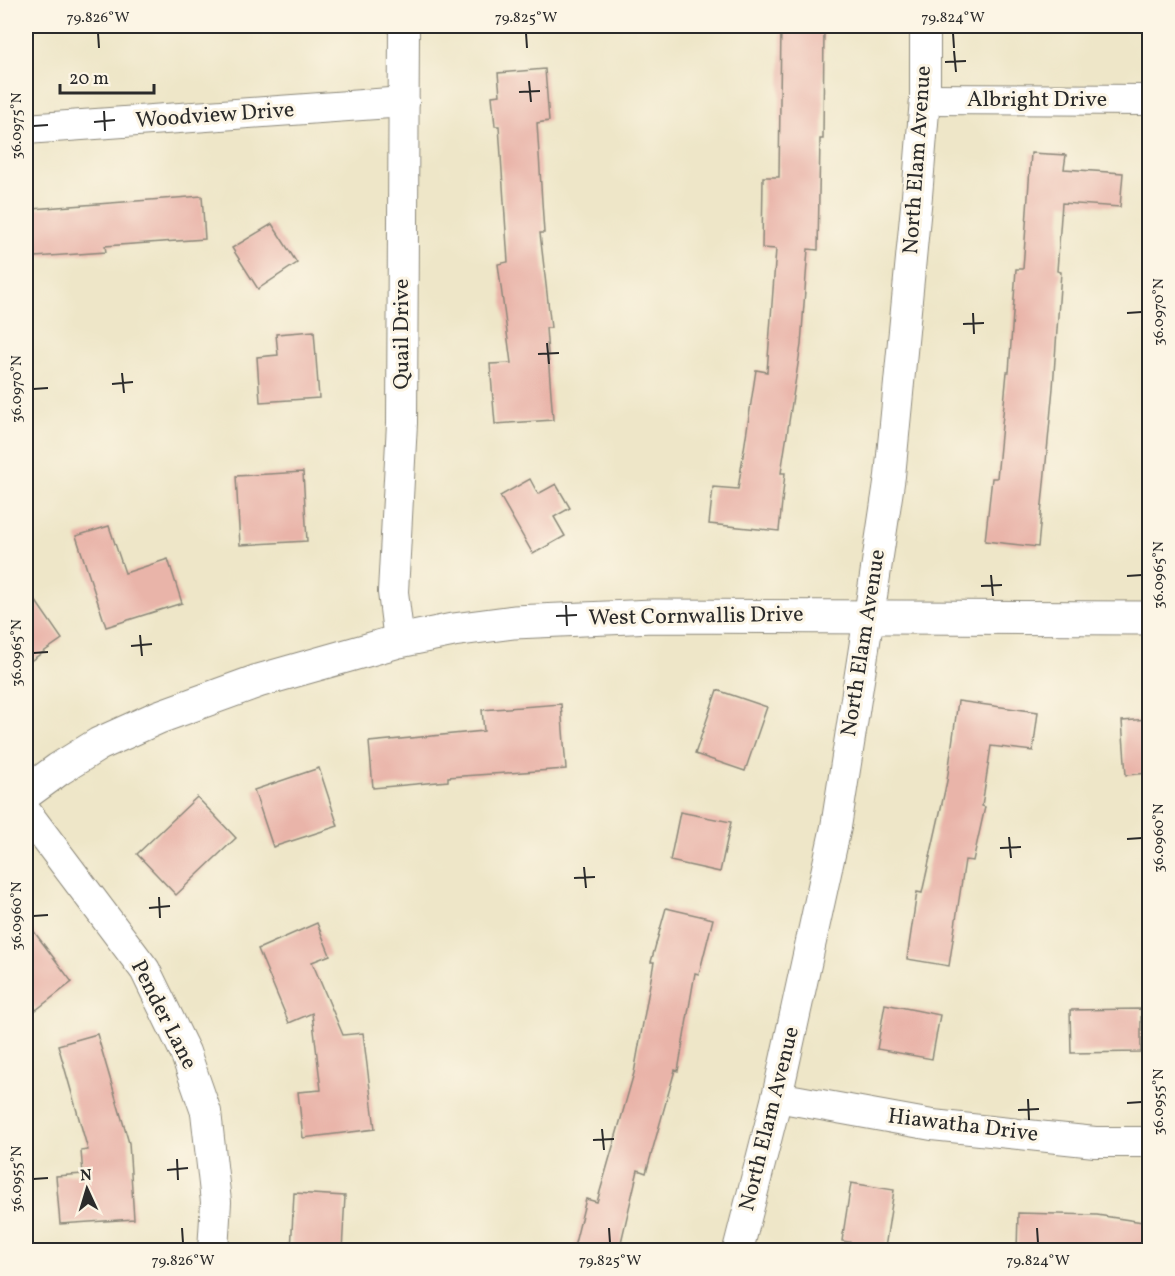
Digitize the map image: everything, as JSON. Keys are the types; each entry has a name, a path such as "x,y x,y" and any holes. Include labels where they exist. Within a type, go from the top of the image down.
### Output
{"street":[{"name":"Quail Drive","path":"399,641 393,592 402,423 404,26"},
{"name":"North Elam Avenue","path":"738,1251 777,1097 836,827 869,616 890,476 925,99 925,26"},
{"name":"Albright Drive","path":"925,99 1149,100"},
{"name":"Woodview Drive","path":"26,129 405,102"},
{"name":"West Cornwallis Drive","path":"26,793 99,744 159,717 258,681 399,641 453,630 514,622 653,616 1149,618"},
{"name":"Pender Lane","path":"26,812 146,970 185,1052 206,1112 216,1202 213,1251"},
{"name":"Hiawatha Drive","path":"777,1097 932,1125 1095,1142 1149,1142"}],"building":[{"path":"781,26 824,26 823,139 820,139 818,250 808,249 801,345 781,473 785,473 779,531 709,524 713,487 738,489 756,370 767,372 776,249 762,248 763,177 779,177"},
{"path":"545,69 549,121 537,123 544,233 540,233 551,328 546,328 553,420 495,424 490,364 511,363 498,264 508,262 499,126 495,126 492,96 500,95 498,73"},
{"path":"1031,153 1066,155 1064,169 1123,173 1120,207 1062,203 1057,271 1061,272 1053,388 1038,547 985,541 992,478 997,478 1007,372 1009,372 1016,269 1023,269"},
{"path":"202,196 205,239 105,246 106,252 35,257 32,209"},
{"path":"272,224 297,263 258,289 232,248"},
{"path":"314,331 319,398 260,402 257,357 278,355 276,334"},
{"path":"303,472 307,541 240,545 236,476"},
{"path":"530,479 538,494 556,484 570,508 554,517 565,536 533,554 500,496"},
{"path":"109,526 125,573 168,559 182,603 106,627 76,536"},
{"path":"26,587 62,639 26,664"},
{"path":"717,690 767,707 745,771 695,754"},
{"path":"958,701 1038,712 1033,751 991,746 982,806 985,807 973,861 965,860 949,966 907,959 917,892 922,893 947,781"},
{"path":"561,704 566,769 448,777 448,781 373,788 369,742 484,731 482,710"},
{"path":"1149,719 1149,773 1126,775 1122,721"},
{"path":"319,768 338,826 273,847 254,790"},
{"path":"197,797 236,838 176,895 137,854"},
{"path":"680,812 731,822 720,872 670,861"},
{"path":"666,908 713,919 699,974 695,973 678,1071 675,1070 646,1173 638,1170 619,1251 573,1251 586,1199 597,1202 634,1073 654,962 651,962"},
{"path":"26,921 72,982 36,1010 26,997"},
{"path":"317,923 330,955 312,962 343,1035 363,1033 375,1129 303,1138 298,1092 321,1090 312,1013 289,1023 258,949"},
{"path":"885,1004 940,1015 932,1059 877,1049"},
{"path":"1141,1009 1141,1052 1071,1053 1070,1010"},
{"path":"97,1034 129,1143 134,1219 60,1224 56,1176 83,1174 81,1151 88,1150 58,1045"},
{"path":"851,1183 894,1190 885,1248 842,1241"},
{"path":"294,1193 345,1196 342,1251 291,1251"},
{"path":"1018,1213 1097,1215 1149,1223 1149,1251 1017,1251"}]}
